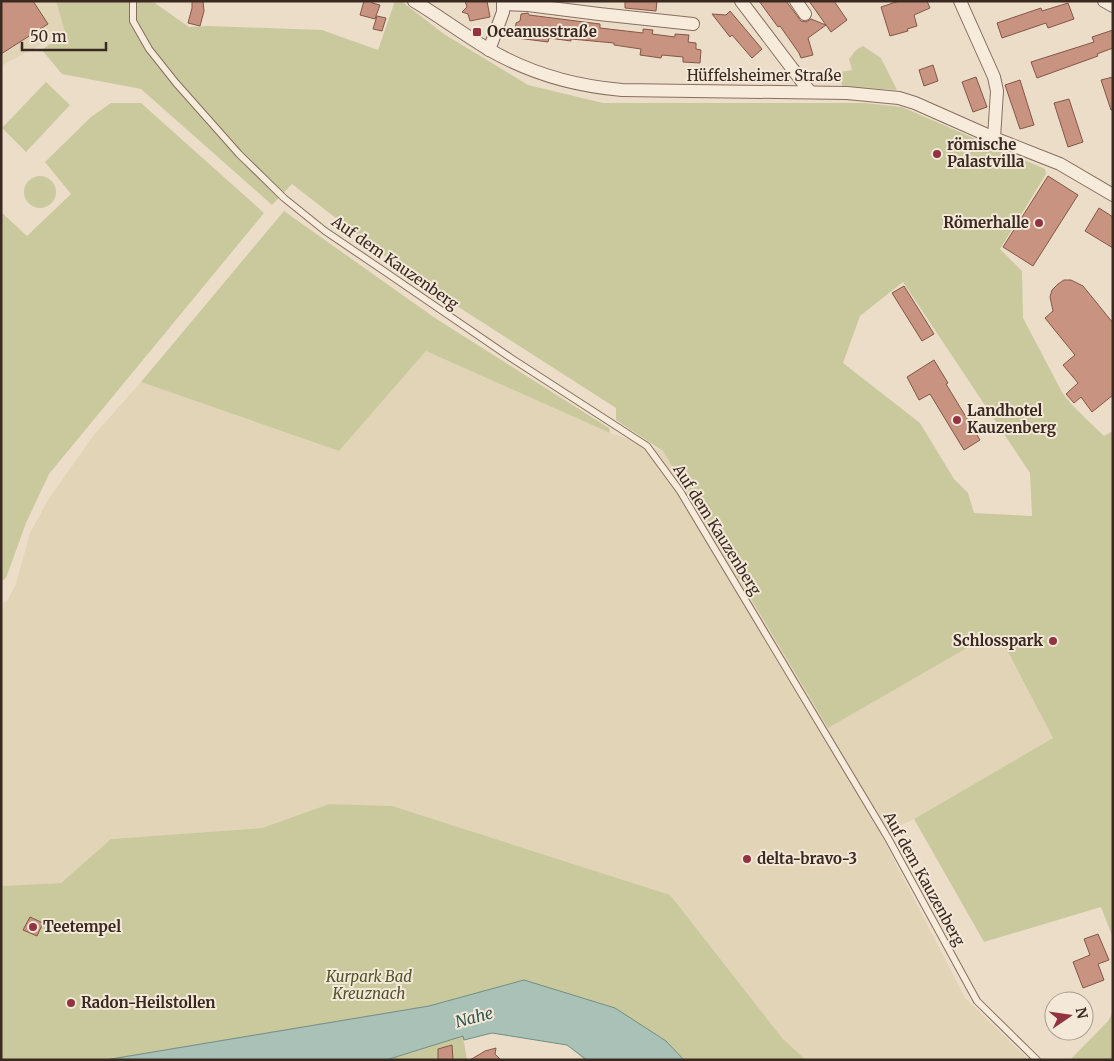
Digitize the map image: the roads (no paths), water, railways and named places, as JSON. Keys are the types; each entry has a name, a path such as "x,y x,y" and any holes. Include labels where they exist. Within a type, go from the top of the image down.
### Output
{"street":[{"name":"Hüffelsheimer Straße","path":"414,1 489,50 560,80 600,88 673,92 810,92 899,98 1060,164 1113,195"},
{"path":"597,1 599,14"},
{"path":"741,1 810,92"},
{"path":"796,1 805,14"},
{"path":"960,1 994,77 997,91 994,138"},
{"path":"1104,1 1113,6"},
{"path":"489,50 501,21 503,3 693,24"}],"lane":[{"name":"Auf dem Kauzenberg","path":"133,1 133,21 149,49 176,83 239,154 284,198 325,231 415,293 647,446 680,491 888,838 976,1001 1037,1060"}],"water":[{"name":"Nahe","path":"524,980 615,1008 666,1041 684,1060 587,1060 567,1045 492,1033 464,1040 463,1036 386,1060 105,1060 429,1006"}],"place":[{"name":"Oceanusstraße","path":"477,32"},
{"name":"römische Palastvilla","path":"937,154"},
{"name":"Römerhalle","path":"1039,223"},
{"name":"Landhotel Kauzenberg","path":"957,420"},
{"name":"Schlosspark","path":"1053,641"},
{"name":"delta-bravo-3","path":"747,859"},
{"name":"Teetempel","path":"33,927"},
{"name":"Radon-Heilstollen","path":"71,1003"}],"park label":[{"name":"Kurpark Bad Kreuznach","path":"369,986"}]}
